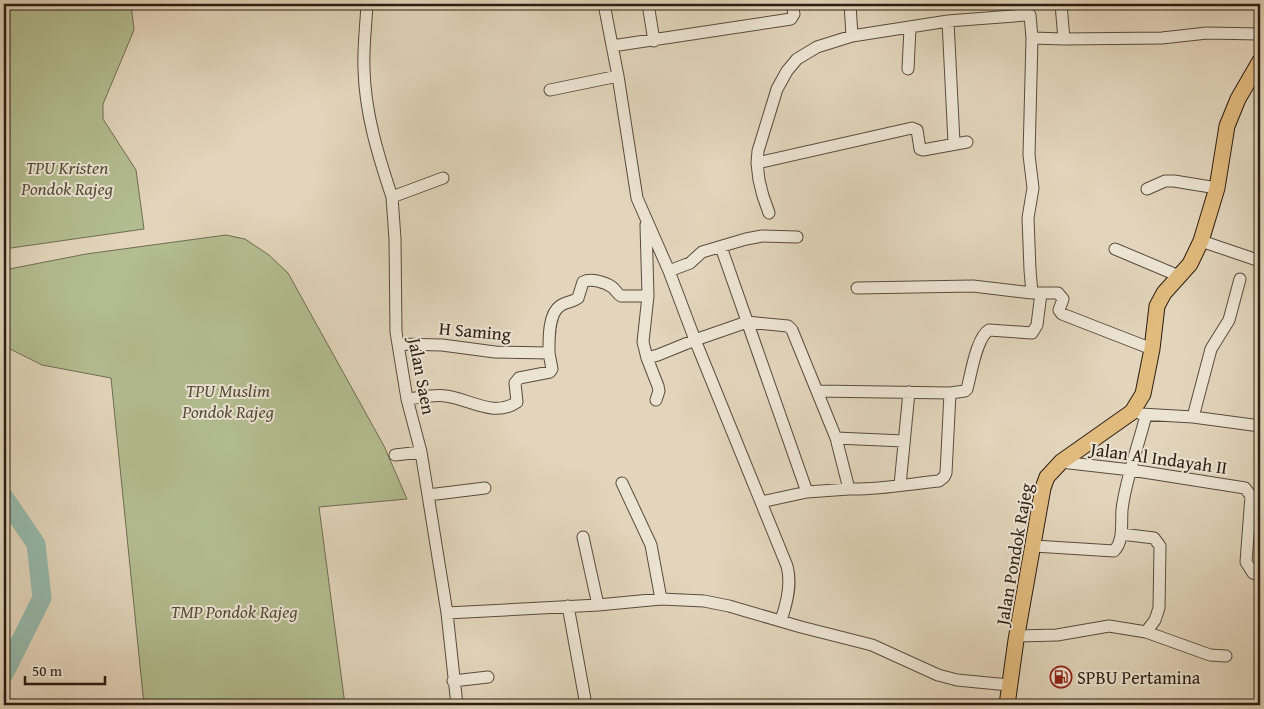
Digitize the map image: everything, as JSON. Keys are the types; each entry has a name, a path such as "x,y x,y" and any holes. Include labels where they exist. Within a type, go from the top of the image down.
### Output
{"main road":[{"name":"Jalan Pondok Rajeg","path":"1007,705 1043,488 1047,477 1060,462 1139,414 1152,349 1157,306 1164,292 1190,264 1201,241 1217,188 1227,126 1238,99 1260,61"}],"street":[{"name":"Jalan Saen","path":"367,4 364,69 368,108 376,149 392,197 395,239 396,332 407,399 428,495 447,613 457,705"},
{"path":"604,4 618,76 637,198 669,272 787,566 790,578 785,609 775,619"},
{"path":"648,4 654,40"},
{"path":"612,46 791,19 794,14 792,4"},
{"path":"850,4 852,36"},
{"path":"1061,4 1064,39"},
{"path":"769,213 763,196 757,164 758,151 774,99 787,71 797,59 817,47 852,36 910,28 948,20 1030,15 1032,38 1028,155 1033,188 1028,218 1030,270 1036,293 1036,329 1032,333 989,330 986,332 974,361 968,389 965,391 950,393 818,391"},
{"path":"948,20 954,144"},
{"path":"908,69 910,28"},
{"path":"1032,38 1162,38 1207,33 1260,34"},
{"path":"550,90 618,76"},
{"path":"757,164 912,128 916,130 920,149 923,150 967,142"},
{"path":"392,197 443,178"},
{"path":"1147,189 1165,181 1217,188"},
{"path":"646,220 648,296 642,342 658,386 659,391 656,400"},
{"path":"669,272 690,263 702,252 762,236 797,237"},
{"path":"1201,241 1260,261"},
{"path":"721,247 807,492"},
{"path":"1115,249 1179,276"},
{"path":"1193,417 1211,349 1230,320 1240,279"},
{"path":"407,399 442,396 493,408 513,405 517,402 515,383 519,378 550,372 552,369 549,353 549,331 554,314 559,306 578,298 583,282 588,280 603,282 612,287 621,296 648,296"},
{"path":"856,288 973,286 1036,293 1058,293 1063,299 1059,310 1062,314 1152,349"},
{"path":"647,358 746,322 788,326 792,330 836,438 849,489"},
{"name":"H Saming","path":"399,344 442,345 495,352 549,353"},
{"path":"900,485 909,392"},
{"path":"761,502 807,492 849,489 879,490 900,485 939,481 946,473 950,393"},
{"path":"1034,546 1114,551 1118,547 1121,534 1122,508 1131,470 1139,414 1193,417 1260,426"},
{"path":"836,438 904,441"},
{"path":"397,455 419,452"},
{"name":"Jalan Al Indayah II","path":"1060,462 1131,470 1245,488 1251,496 1246,562 1253,573 1260,576"},
{"path":"622,483 651,544 661,599"},
{"path":"428,495 484,488"},
{"path":"1121,534 1154,538 1160,546 1158,608 1155,620 1146,632"},
{"path":"583,537 598,605"},
{"path":"447,613 598,605 661,599 704,601 872,645 944,677 1009,685"},
{"path":"568,606 586,705"},
{"path":"1018,636 1057,636 1109,626 1146,632 1210,655 1226,656"},
{"path":"453,681 488,677"}],"green space":[{"name":"TPU Kristen Pondok Rajeg","path":"4,4 131,4 134,30 103,104 103,119 136,170 144,229 4,249"},
{"name":"TPU Muslim Pondok Rajeg","path":"226,235 245,239 269,255 288,273 384,446 407,499 319,507 345,705 144,705 111,378 42,365 4,346 4,270 86,254"}],"waterway":[{"path":"4,497 36,544 42,598 4,674"}],"place":[{"name":"SPBU Pertamina","path":"1061,677"}],"park label":[{"name":"TMP Pondok Rajeg","path":"234,611"}]}
